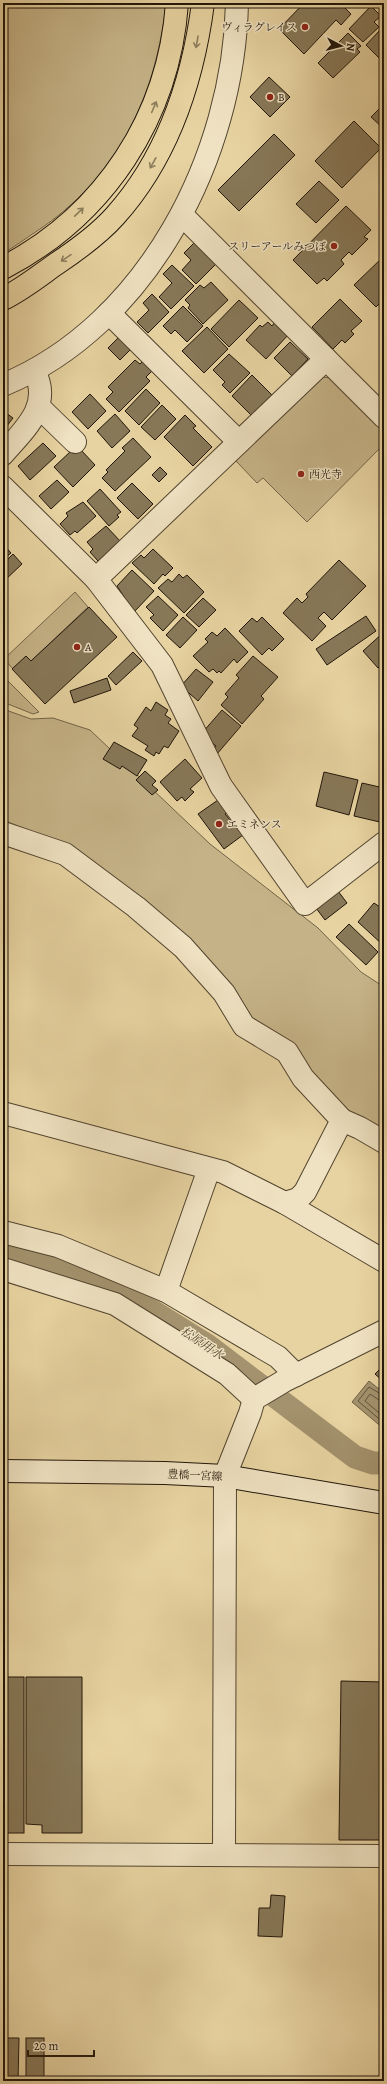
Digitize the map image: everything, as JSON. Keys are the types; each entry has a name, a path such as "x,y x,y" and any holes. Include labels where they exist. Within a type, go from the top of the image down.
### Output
{"highway":[{"path":"3,268 29,253 69,222 105,186 131,150 144,129 163,84 171,54 177,3"},
{"path":"3,299 37,279 88,241 115,217 143,180 166,138 184,93 196,48 203,3"}],"street":[{"path":"3,385 34,371 93,328 109,313 144,272 169,237 182,215 199,180 226,98 234,53 237,3"},
{"path":"182,215 384,416"},
{"path":"109,313 239,442"},
{"path":"96,579 326,359"},
{"path":"3,454 31,422 39,407 40,382 34,371"},
{"path":"39,407 75,442"},
{"path":"3,487 96,579 162,666 221,786 306,904 384,843"},
{"path":"3,832 65,854 136,907 183,948 224,993 244,1026 287,1052 303,1078 342,1120 384,1142"},
{"path":"3,1113 223,1172 285,1203 384,1261"},
{"path":"285,1203 298,1199 305,1192 342,1120"},
{"path":"166,1291 209,1169"},
{"path":"3,1232 58,1246 166,1291 278,1357 290,1378"},
{"path":"3,1269 115,1304 259,1395"},
{"path":"224,1855 225,1476 250,1413 259,1395 384,1331"},
{"name":"豊橋一宮線","path":"3,1471 150,1473 225,1476 384,1503"},
{"path":"3,1854 384,1856"}],"shaded area":[{"path":"3,3 166,3 161,38 153,71 142,102 128,132 110,160 90,186 65,210 37,231 3,253"},
{"path":"320,377 331,378 384,431 384,444 307,522 263,478 257,483 236,461"},
{"path":"75,592 88,607 31,661 26,656 13,669 4,659"},
{"path":"3,676 39,712 33,714 3,702"},
{"path":"3,709 31,719 53,718 90,730 210,844 318,928 361,972 384,987 384,1134 344,1113 248,1020 189,938 140,896 67,845 3,820"}],"water":[{"path":"369,1381 384,1393 384,1429 352,1402"}],"building":[{"name":"ヴィラグレイス","path":"304,3 340,3 351,14 341,25 336,20 304,54 279,29"},
{"path":"371,6 381,16 374,22 379,27 363,42 349,29"},
{"path":"381,29 384,32 384,54 379,58 366,45"},
{"path":"348,33 361,46 357,49 360,52 333,78 318,63"},
{"name":"B","path":"269,77 290,97 270,117 250,97"},
{"path":"384,104 384,129 371,117"},
{"path":"354,121 381,148 342,188 315,161"},
{"path":"274,134 295,155 239,211 218,190"},
{"path":"319,181 339,200 316,223 296,204"},
{"name":"スリーアールみつぼ","path":"346,206 371,230 364,237 368,239 352,255 349,252 341,260 344,264 327,281 324,278 317,284 293,260"},
{"path":"195,242 217,263 196,284 182,270 191,260 184,253"},
{"path":"384,256 384,299 376,307 354,285"},
{"path":"172,265 194,286 171,309 159,297 172,283 163,274"},
{"path":"211,282 228,300 203,324 188,308 190,305 185,300 200,285 204,288"},
{"path":"152,294 169,312 148,333 137,322 149,310 143,303"},
{"path":"340,299 362,321 351,331 354,334 345,343 342,340 333,349 312,327"},
{"path":"239,300 258,318 229,347 211,329"},
{"path":"183,306 203,326 187,342 175,330 171,334 163,326"},
{"path":"268,322 272,326 275,322 288,335 266,359 246,340 260,325 262,327"},
{"path":"207,327 228,349 204,373 182,351"},
{"path":"118,338 130,350 120,360 108,348"},
{"path":"290,342 308,359 292,376 274,358"},
{"path":"229,354 250,373 230,393 222,385 225,382 213,370"},
{"path":"135,360 140,364 143,361 153,370 146,377 150,381 119,412 106,399 113,392 108,387"},
{"path":"252,375 274,397 253,417 232,396"},
{"path":"146,389 160,403 139,425 125,411"},
{"path":"90,394 106,411 88,429 72,412"},
{"path":"162,405 176,419 155,440 141,427"},
{"path":"3,411 13,418 3,431"},
{"path":"115,414 130,431 112,448 97,431"},
{"path":"185,415 196,426 193,428 212,447 193,466 164,437"},
{"path":"133,438 151,457 115,491 102,478 108,472 106,470 125,451 122,448"},
{"path":"43,443 56,456 30,480 18,466"},
{"path":"80,449 95,465 73,487 54,467 71,451 74,454"},
{"path":"160,467 167,474 159,482 152,475"},
{"path":"57,480 69,492 51,509 39,496"},
{"path":"132,483 153,504 138,519 117,498"},
{"path":"100,489 121,512 117,515 119,517 109,526 87,501"},
{"path":"83,502 96,516 77,533 75,531 70,535 60,524 68,516 66,513"},
{"path":"106,526 121,542 98,561 90,552 93,549 87,542"},
{"path":"3,544 11,553 3,560"},
{"path":"153,549 173,568 165,576 163,574 154,584 132,563 141,555 144,558"},
{"path":"13,554 22,564 3,582 3,564"},
{"path":"339,560 366,586 332,620 324,612 318,618 326,626 312,641 283,613 297,598 302,603 308,597 306,594"},
{"path":"132,570 154,591 134,612 117,586"},
{"path":"179,574 183,578 187,575 204,592 184,613 158,588 168,579 172,582"},
{"path":"158,596 178,615 163,631 150,618 154,615 146,607"},
{"path":"203,598 216,610 199,627 186,615"},
{"name":"A","path":"89,607 117,637 45,704 12,669 26,656 31,661"},
{"path":"366,616 376,631 327,665 316,649"},
{"path":"183,617 197,630 180,648 166,635"},
{"path":"262,617 284,639 272,651 269,648 262,655 239,631 252,618 257,622"},
{"path":"225,628 248,652 237,663 234,659 221,673 219,671 217,673 213,669 209,672 193,656 208,642 205,639 212,632 217,636"},
{"path":"384,632 384,663 378,668 363,651"},
{"path":"133,652 142,661 116,685 108,676"},
{"path":"253,656 278,677 261,696 264,699 242,724 221,705 228,697 225,694 239,678 236,675"},
{"path":"196,669 213,682 198,701 181,686"},
{"path":"107,678 111,690 74,703 70,691"},
{"path":"156,702 168,710 165,715 171,719 168,723 179,731 168,748 164,746 159,754 156,752 154,756 145,750 148,746 132,736 138,728 134,725 146,707 151,711"},
{"path":"222,710 241,726 217,754 213,751 216,746 202,733"},
{"path":"114,742 147,760 137,776 122,766 120,769 103,759"},
{"path":"185,759 202,778 190,789 194,792 185,801 182,797 177,801 160,782"},
{"path":"145,771 156,781 152,785 158,790 152,795 136,780"},
{"path":"324,772 358,780 349,815 316,806"},
{"path":"362,783 384,788 384,823 354,816"},
{"name":"エミネンス","path":"218,800 228,813 225,814 243,835 224,849 198,814"},
{"path":"338,891 347,903 325,920 316,908"},
{"path":"384,902 383,945 358,922 374,903 380,907"},
{"path":"349,924 378,952 366,965 336,937"},
{"path":"384,1365 384,1382 375,1374"},
{"path":"3,1677 24,1677 24,1833 3,1833"},
{"path":"26,1677 82,1677 82,1833 42,1833 42,1825 26,1824"},
{"path":"341,1681 384,1682 384,1840 339,1840"},
{"path":"271,1895 285,1896 282,1937 258,1936 259,1908 270,1908"},
{"path":"3,2038 19,2038 18,2081 3,2081"},
{"path":"26,2038 44,2038 44,2081 26,2081"}],"waterway":[{"name":"松原用水","path":"3,1254 85,1277 130,1297 207,1345 355,1457 373,1463 384,1463"}],"place":[{"name":"ヴィラグレイス","path":"305,27"},
{"name":"B","path":"270,97"},
{"name":"スリーアールみつぼ","path":"334,246"},
{"name":"西光寺","path":"301,474"},
{"name":"A","path":"77,647"},
{"name":"エミネンス","path":"219,824"}]}
